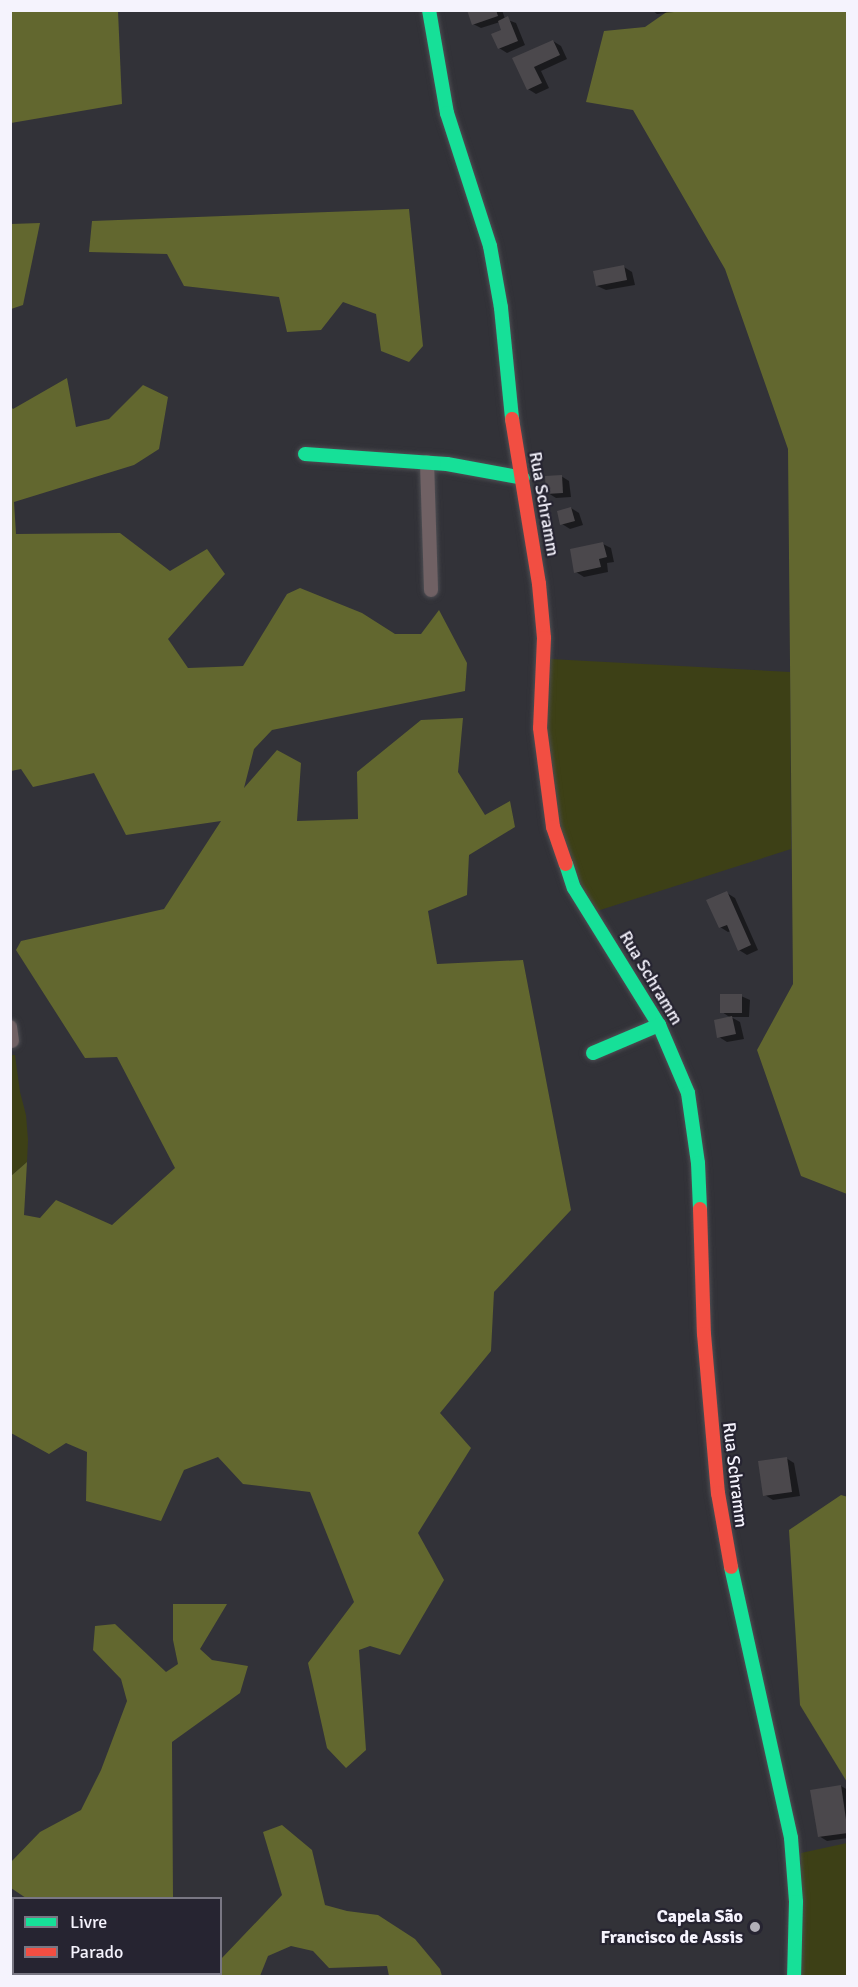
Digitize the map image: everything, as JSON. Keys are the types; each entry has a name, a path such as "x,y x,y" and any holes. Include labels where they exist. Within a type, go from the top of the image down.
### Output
{"street":[{"name":"Rua Schramm","path":"429,10 447,113 490,246 501,308 508,390 539,584 544,638 540,728 553,827 574,888 659,1025 688,1093 698,1163 704,1334 717,1493 733,1578 791,1838 796,1902 794,1977"},
{"path":"305,454 427,462 523,478"},
{"path":"427,462 431,590"},
{"path":"593,1053 659,1025"}],"green space":[{"path":"11,10 118,11 122,104 11,123"},
{"path":"668,11 847,11 847,1194 801,1176 757,1050 793,984 788,449 725,269 633,110 586,102 604,31 645,27"},
{"path":"409,209 423,346 409,362 381,351 376,314 343,302 321,330 287,332 279,297 184,286 167,254 89,252 92,221"},
{"path":"40,223 23,305 11,309 11,224"},
{"path":"67,378 76,427 109,419 143,385 168,397 159,449 134,465 14,502 16,534 120,533 170,571 207,549 225,574 168,639 188,668 243,666 287,594 300,588 362,613 395,634 421,634 439,610 467,663 465,691 272,730 254,749 244,788 277,750 301,763 297,821 358,819 357,772 421,720 463,718 458,772 485,815 510,801 515,827 469,855 467,895 428,911 437,964 523,960 571,1210 494,1292 491,1351 440,1413 471,1448 418,1533 444,1580 400,1655 370,1646 359,1650 366,1750 346,1768 327,1748 308,1663 354,1602 310,1492 243,1484 218,1457 184,1470 161,1521 86,1501 87,1452 66,1443 49,1454 11,1433 11,1176 27,1162 24,1215 40,1218 56,1200 112,1225 175,1168 117,1057 85,1058 16,950 21,941 164,909 221,821 126,835 94,773 33,787 21,769 11,771 11,407 13,409"},
{"path":"550,659 790,672 791,849 597,911 581,885 560,826 547,728"},
{"path":"10,1055 15,1055 26,1115 28,1140 27,1162 11,1176"},
{"path":"841,1495 848,1497 847,1782 800,1705 789,1530"},
{"path":"173,1604 227,1604 200,1649 212,1660 248,1666 240,1693 172,1742 173,1897 24,1897 11,1888 11,1862 40,1832 81,1810 101,1770 127,1701 121,1679 93,1650 95,1626 115,1624 166,1672 178,1664 173,1640"},
{"path":"282,1825 312,1850 325,1905 347,1911 378,1915 415,1939 440,1969 442,1976 389,1976 387,1966 329,1968 313,1951 291,1946 268,1956 260,1976 204,1976 222,1975 222,1958 282,1895 263,1832"},
{"path":"847,1843 847,1976 800,1976 801,1853"},
{"path":"91,1975 172,1975 171,1976"}],"building":[{"path":"467,10 496,10 498,16 472,25"},
{"path":"508,16 518,41 498,49 491,34 501,30 498,21"},
{"path":"553,40 560,55 534,67 542,83 527,90 512,58"},
{"path":"624,265 627,280 596,286 593,271"},
{"path":"562,475 563,493 546,494 545,476"},
{"path":"571,507 575,521 560,525 557,511"},
{"path":"603,542 607,557 599,559 601,567 574,573 570,549"},
{"path":"727,891 751,945 738,951 727,925 719,928 706,900"},
{"path":"720,994 742,994 742,1013 720,1013"},
{"path":"732,1016 736,1034 717,1038 714,1020"},
{"path":"787,1457 792,1492 763,1496 758,1461"},
{"path":"841,1785 848,1833 818,1837 810,1790"}],"traffic: fast":[{"path":"429,10 447,113 490,246 501,308 512,419"},
{"path":"305,454 447,464 523,478"},
{"path":"566,864 574,888 659,1025 688,1093 698,1163 700,1209"},
{"path":"593,1053 659,1025"},
{"path":"731,1567 791,1838 796,1902 794,1976"}],"traffic: jam":[{"path":"512,419 539,584 544,638 540,728 553,827 566,864"},
{"path":"700,1209 704,1334 718,1493 731,1567"}],"place":[{"name":"Capela São Francisco de Assis","path":"755,1927"}]}
